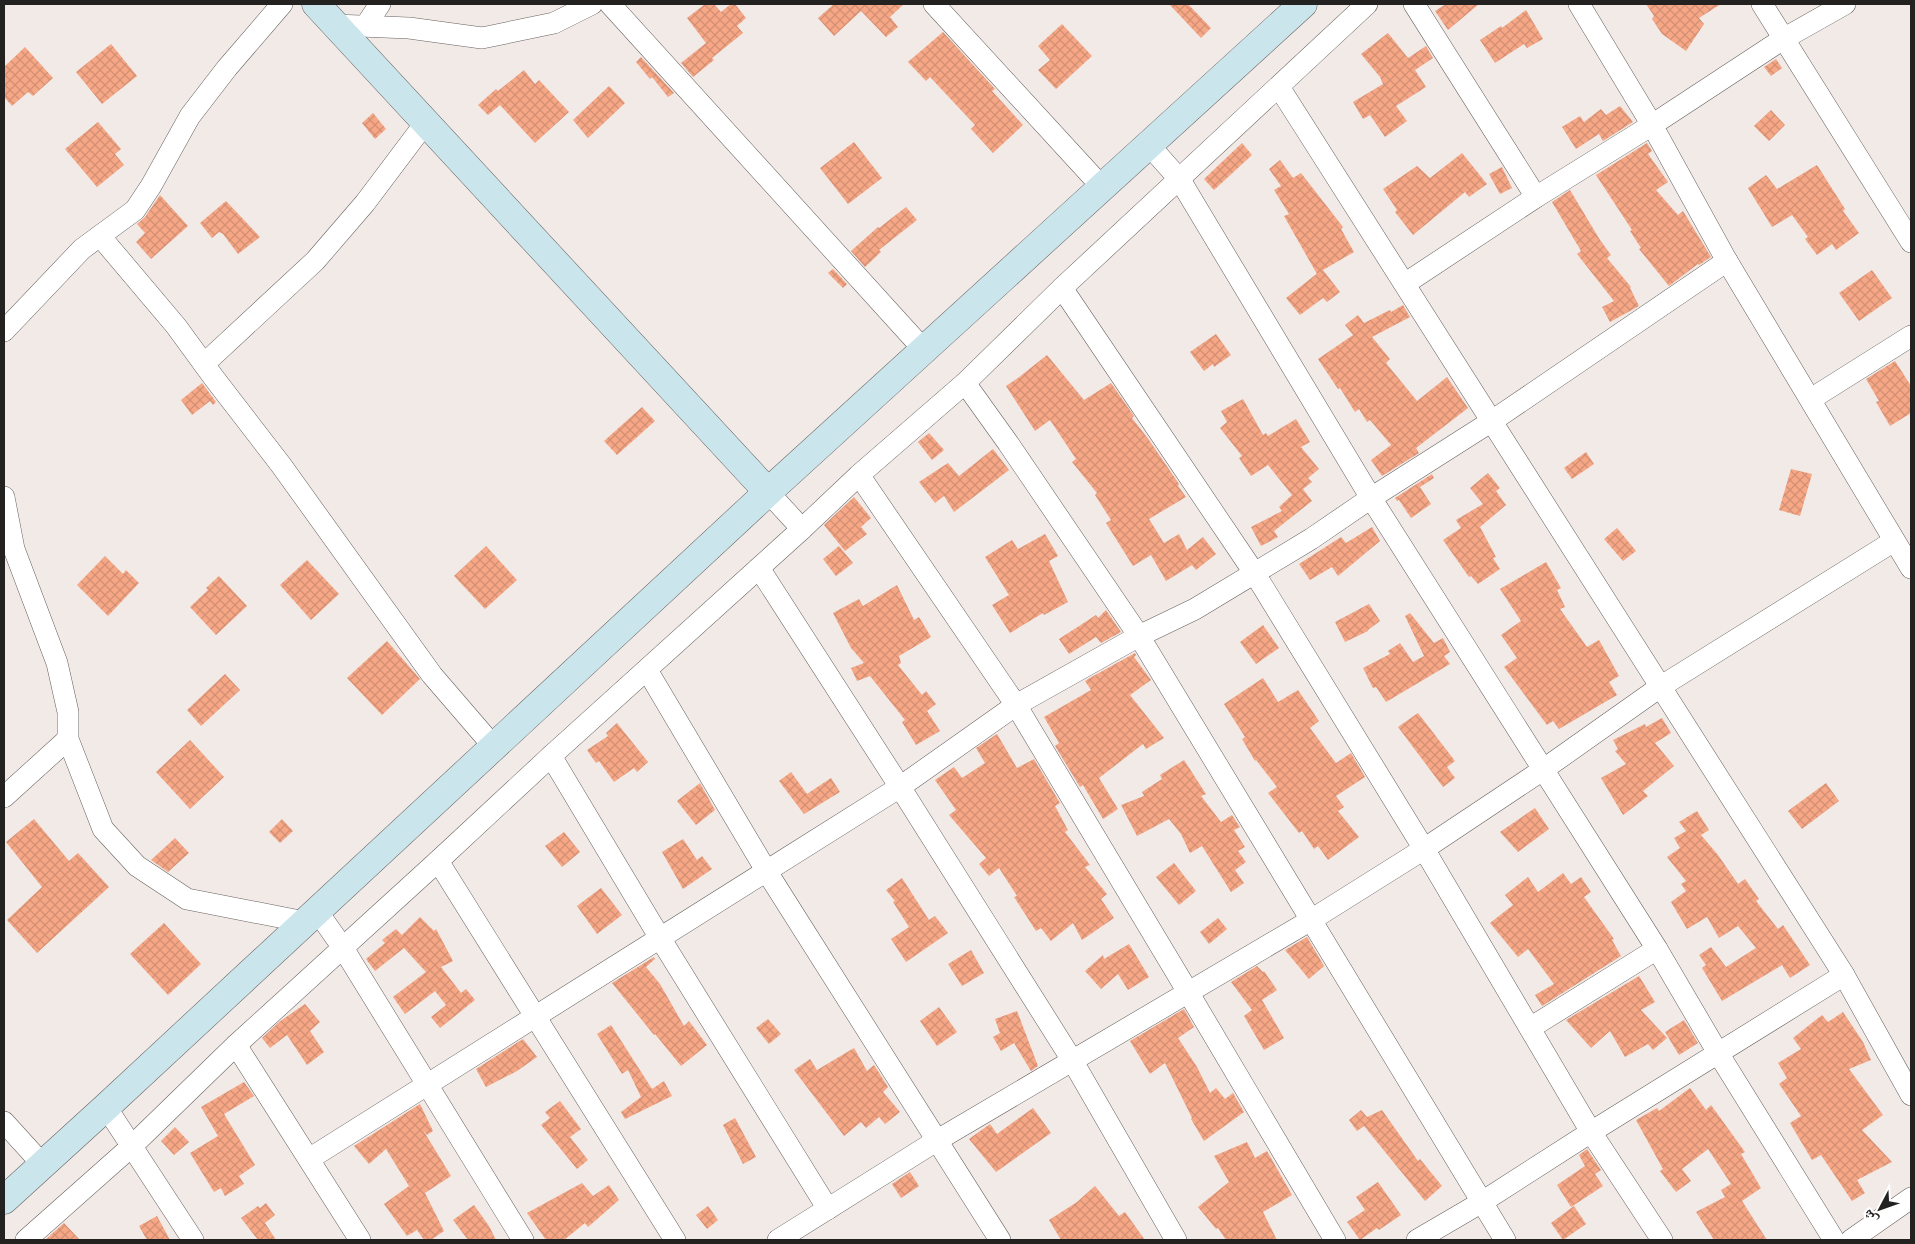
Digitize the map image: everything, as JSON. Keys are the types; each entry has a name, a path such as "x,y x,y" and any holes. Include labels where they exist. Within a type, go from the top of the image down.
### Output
{"street":[{"path":"4,331 82,249 135,210 152,186 190,116 227,68 282,4"},
{"path":"316,4 802,529"},
{"path":"366,25 380,4"},
{"path":"335,25 408,28 482,38 554,23 592,4"},
{"path":"610,4 924,350"},
{"path":"934,4 1102,187"},
{"path":"4,1200 768,492 1303,4"},
{"path":"1414,4 1536,196"},
{"path":"1579,4 1652,125 1727,262 1911,568"},
{"path":"1762,4 1911,242"},
{"path":"1406,283 1536,196 1652,125 1784,39 1845,4"},
{"path":"26,1240 132,1146 236,1045 859,475 966,383 1062,288 1280,87 1364,5"},
{"path":"1280,87 1844,975 1911,1095"},
{"path":"204,364 315,261 365,203 426,122"},
{"path":"1149,146 1180,180 1371,498 1657,949 1718,1053 1834,1240"},
{"path":"100,236 176,326 286,472 432,675 494,747"},
{"path":"309,1159 900,787 1016,705 1139,636 1195,609 1256,574 1492,421 1727,262"},
{"path":"1062,288 1256,574 1424,849 1591,1132 1662,1240"},
{"path":"1811,400 1911,336"},
{"path":"966,383 1139,636 1505,1240"},
{"path":"859,475 1016,705 1335,1240"},
{"path":"4,497 14,549 56,663 68,712 68,739 103,829 137,866 187,899 311,916 342,948 523,1240"},
{"path":"778,1240 936,1141 1311,920 1424,849 1544,769 1660,687 1894,541"},
{"path":"759,568 1072,1060 1176,1240"},
{"path":"646,670 767,872 1000,1240"},
{"path":"4,797 68,739"},
{"path":"551,756 660,938 828,1209"},
{"path":"438,861 675,1240"},
{"path":"1530,1028 1657,949"},
{"path":"1417,1240 1482,1202 1844,975"},
{"path":"236,1045 360,1240"},
{"path":"106,1107 193,1240"},
{"path":"4,1122 43,1165"},
{"path":"1851,1240 1911,1198"}],"building":[{"path":"705,4 714,4 721,12 731,4 735,4 746,18 737,26 743,33 712,58 714,60 693,77 681,63 706,43 687,18"},
{"path":"834,4 904,4 890,17 898,27 886,37 861,11 834,36 818,18"},
{"path":"1169,4 1188,4 1211,28 1201,38"},
{"path":"1446,4 1479,4 1448,30 1435,11"},
{"path":"1646,4 1721,4 1699,18 1704,24 1686,51 1662,34 1652,19 1654,16"},
{"path":"1526,10 1543,39 1527,48 1524,44 1495,63 1480,40 1501,26 1502,28"},
{"path":"1062,24 1092,56 1056,89 1038,70 1050,60 1038,46"},
{"path":"943,32 995,89 992,91 1023,125 993,153 971,129 975,125 930,77 926,81 908,62"},
{"path":"1388,33 1408,58 1426,46 1433,58 1415,70 1426,87 1396,106 1407,121 1385,137 1370,115 1363,119 1353,102 1383,84 1380,77 1361,54"},
{"path":"111,44 137,76 102,104 76,72"},
{"path":"25,47 53,78 33,96 28,92 12,106 4,97 4,67"},
{"path":"641,57 674,93 668,97 652,77 650,79 636,62"},
{"path":"1776,59 1782,68 1771,76 1764,67"},
{"path":"524,70 535,84 539,80 569,112 535,143 500,105 488,115 478,105 496,89 498,91"},
{"path":"609,86 625,103 588,138 573,120"},
{"path":"1620,106 1633,122 1603,141 1599,134 1576,149 1562,127 1580,116 1584,122 1601,109 1606,115"},
{"path":"1771,110 1785,125 1769,141 1754,126"},
{"path":"373,113 386,129 375,139 362,123"},
{"path":"98,122 121,149 115,154 124,165 97,187 65,149"},
{"path":"854,142 882,178 848,204 820,168"},
{"path":"1242,143 1252,155 1214,190 1204,179"},
{"path":"1647,143 1652,151 1648,154 1668,182 1656,190 1678,215 1683,211 1711,257 1698,264 1669,286 1639,249 1641,248 1630,231 1632,230 1596,175"},
{"path":"1462,153 1487,184 1469,197 1465,192 1413,235 1395,212 1397,210 1383,189 1417,166 1430,178"},
{"path":"1280,160 1293,178 1301,173 1343,227 1341,229 1354,252 1323,270 1340,292 1327,302 1323,298 1300,315 1286,298 1317,274 1284,216 1289,214 1274,190 1281,186 1269,169"},
{"path":"1817,165 1845,209 1843,211 1859,233 1836,250 1832,244 1817,255 1805,239 1808,237 1792,215 1772,227 1748,188 1766,175 1777,189"},
{"path":"1502,167 1512,188 1500,194 1489,174"},
{"path":"1570,190 1611,255 1607,258 1631,287 1639,306 1610,322 1602,307 1614,301 1577,254 1581,251 1552,202"},
{"path":"160,195 188,226 151,259 136,242 145,233 137,224 145,217"},
{"path":"226,201 260,237 238,254 223,234 219,232 212,238 200,223"},
{"path":"906,207 917,220 879,250 881,252 865,267 851,251 878,227"},
{"path":"833,269 847,284 843,288 828,273"},
{"path":"1872,270 1892,298 1859,321 1839,293"},
{"path":"1403,305 1410,317 1372,337 1390,359 1386,363 1417,401 1447,377 1468,408 1416,448 1419,453 1382,476 1371,460 1391,445 1370,420 1367,422 1359,409 1355,412 1318,359 1353,335 1345,325 1358,315 1364,323"},
{"path":"1216,334 1231,355 1214,367 1213,364 1204,371 1190,352"},
{"path":"1047,355 1084,400 1111,383 1134,416 1132,418 1149,440 1186,497 1149,519 1164,543 1179,534 1187,550 1203,537 1216,554 1196,570 1192,565 1166,581 1151,555 1133,566 1106,523 1111,520 1095,495 1097,493 1072,462 1076,459 1050,420 1035,431 1006,386"},
{"path":"1895,361 1911,386 1911,413 1890,426 1876,402 1879,401 1866,379"},
{"path":"202,383 216,402 213,405 210,401 192,415 181,400"},
{"path":"1243,399 1263,435 1266,433 1268,436 1296,419 1310,442 1301,447 1319,469 1308,478 1312,482 1303,489 1312,501 1274,531 1278,537 1261,546 1251,527 1282,511 1279,507 1292,495 1268,465 1251,476 1239,458 1242,456 1220,428 1227,422 1221,411"},
{"path":"642,407 655,421 617,455 604,441"},
{"path":"929,433 944,450 932,460 918,442"},
{"path":"993,449 1009,470 954,512 944,496 935,503 919,482 948,463 959,476"},
{"path":"1586,452 1594,464 1572,479 1564,468"},
{"path":"1791,469 1812,474 1800,516 1779,510"},
{"path":"1488,473 1500,488 1496,491 1506,505 1480,527 1496,557 1493,558 1500,569 1478,584 1471,576 1469,577 1443,540 1461,528 1456,520 1483,504 1470,488"},
{"path":"1432,474 1434,478 1420,487 1431,504 1411,518 1399,500 1397,501 1395,498"},
{"path":"854,497 871,518 861,527 867,534 845,551 824,525"},
{"path":"1372,527 1380,541 1338,576 1332,567 1310,580 1299,564 1341,537 1346,543"},
{"path":"1617,528 1636,551 1623,561 1604,539"},
{"path":"1045,534 1058,556 1049,561 1068,602 1044,615 1043,613 1010,633 992,605 1009,595 985,557 1012,540 1018,549"},
{"path":"486,546 517,580 485,609 454,576"},
{"path":"839,546 853,563 836,576 823,559"},
{"path":"105,556 123,574 126,570 139,583 108,616 77,585"},
{"path":"307,560 339,594 311,620 280,585"},
{"path":"1546,562 1561,588 1557,590 1565,607 1560,609 1587,647 1599,640 1619,676 1609,682 1617,695 1559,729 1553,721 1547,725 1504,667 1517,658 1501,635 1521,621 1500,589"},
{"path":"219,576 247,606 216,635 190,607 208,590 206,588"},
{"path":"897,585 914,620 919,617 931,637 899,656 901,663 898,665 922,695 926,691 936,704 927,711 940,731 916,745 902,722 905,720 870,676 857,681 851,668 864,663 851,648 833,613 859,599 863,606"},
{"path":"1369,604 1380,621 1368,631 1345,642 1335,622"},
{"path":"1106,610 1121,632 1101,643 1096,637 1069,654 1059,639 1096,615 1098,618"},
{"path":"1410,613 1434,643 1443,638 1450,652 1444,656 1450,664 1386,702 1376,687 1373,688 1363,668 1390,654 1388,651 1400,643 1413,662 1424,656 1405,616"},
{"path":"1263,625 1279,648 1256,664 1240,642"},
{"path":"387,641 420,679 382,715 347,678"},
{"path":"1135,653 1134,657 1151,680 1130,695 1164,738 1146,749 1143,744 1099,778 1118,809 1103,819 1083,785 1080,787 1055,746 1059,743 1044,717 1091,690 1085,681"},
{"path":"225,674 240,690 201,726 187,710"},
{"path":"1263,678 1278,702 1298,690 1319,721 1310,728 1336,763 1351,753 1365,777 1336,796 1344,807 1338,811 1359,837 1328,860 1318,846 1314,849 1302,831 1299,833 1268,793 1277,787 1255,761 1242,739 1245,737 1224,704"},
{"path":"1418,713 1455,761 1447,767 1455,778 1443,787 1398,727"},
{"path":"1662,718 1671,733 1655,743 1674,766 1643,791 1648,796 1623,815 1601,778 1626,764 1615,751 1618,749 1613,740 1645,724 1646,727"},
{"path":"617,723 648,762 637,772 634,768 614,782 599,761 596,763 587,750 608,736 606,733"},
{"path":"997,734 1017,768 1034,759 1060,803 1055,806 1068,830 1065,832 1090,865 1085,867 1107,894 1101,899 1114,918 1082,940 1073,923 1051,941 1041,928 1036,931 1014,897 1017,896 999,868 989,876 979,864 986,858 949,815 956,810 935,780 954,767 962,778 985,763 976,748"},
{"path":"190,740 224,777 190,809 156,772"},
{"path":"1184,760 1206,794 1201,796 1221,822 1232,815 1240,827 1234,830 1245,847 1238,851 1246,862 1235,870 1244,883 1231,892 1202,846 1190,853 1181,834 1169,819 1137,836 1121,805 1144,796 1142,792 1162,779 1160,775"},
{"path":"791,772 807,794 831,778 840,792 804,814 779,781"},
{"path":"700,783 715,810 696,825 677,801"},
{"path":"1826,783 1839,801 1802,829 1788,811"},
{"path":"1535,808 1549,829 1518,852 1500,832"},
{"path":"1697,811 1709,830 1701,835 1718,855 1738,884 1745,879 1759,899 1756,901 1778,929 1783,925 1810,965 1790,978 1782,965 1722,1001 1702,968 1706,965 1699,955 1711,947 1726,967 1756,948 1738,926 1719,938 1707,917 1687,929 1671,902 1686,891 1681,884 1686,881 1667,857 1680,848 1674,838 1686,831 1679,822"},
{"path":"34,819 69,861 78,853 109,887 37,953 7,920 42,887 6,842"},
{"path":"282,819 293,831 280,843 269,832"},
{"path":"564,832 580,852 562,867 545,846"},
{"path":"175,838 189,853 168,872 151,860"},
{"path":"683,839 697,860 702,856 712,869 683,889 662,852"},
{"path":"1174,863 1196,891 1179,905 1156,877"},
{"path":"1563,873 1571,884 1581,877 1591,892 1584,897 1614,939 1612,940 1621,956 1542,1006 1535,995 1554,984 1528,949 1518,957 1490,923 1513,905 1505,895 1528,877 1538,892"},
{"path":"902,878 929,920 935,916 948,933 906,962 891,939 909,927 893,902 895,901 886,890"},
{"path":"601,888 622,915 597,934 577,906"},
{"path":"420,917 434,931 436,929 453,961 441,967 461,993 466,989 475,1000 440,1028 431,1017 446,1005 435,991 405,1014 393,997 426,972 404,948 375,971 366,959 385,943 382,940 396,929 402,935"},
{"path":"1218,918 1227,929 1209,944 1200,932"},
{"path":"164,923 201,964 168,995 130,954"},
{"path":"1307,937 1324,966 1309,979 1285,950"},
{"path":"1129,944 1149,977 1128,990 1118,974 1101,989 1085,971 1103,955 1104,959"},
{"path":"971,950 984,973 962,986 948,964"},
{"path":"654,957 655,959 646,967 660,984 684,1026 689,1021 707,1045 681,1066 612,983"},
{"path":"1257,966 1264,971 1277,990 1262,1000 1284,1038 1264,1050 1244,1016 1252,1010 1231,982"},
{"path":"1639,976 1655,1002 1641,1010 1667,1038 1653,1050 1648,1044 1625,1057 1610,1031 1591,1048 1566,1020"},
{"path":"305,1004 320,1022 310,1031 324,1052 307,1065 287,1035 270,1048 262,1038 279,1022"},
{"path":"939,1007 957,1032 937,1046 920,1021"},
{"path":"1184,1009 1194,1027 1178,1038 1197,1067 1210,1093 1216,1088 1225,1099 1233,1093 1244,1112 1204,1141 1191,1119 1165,1063 1150,1074 1130,1041"},
{"path":"1017,1011 1038,1066 1031,1071 1014,1043 1001,1051 993,1037 1000,1033 995,1019"},
{"path":"1843,1012 1863,1042 1871,1060 1849,1069 1883,1115 1862,1130 1892,1162 1857,1180 1865,1193 1852,1201 1821,1155 1812,1160 1790,1123 1801,1116 1779,1084 1787,1078 1778,1063 1801,1049 1793,1038 1822,1015 1828,1022"},
{"path":"768,1019 781,1034 769,1044 756,1028"},
{"path":"1684,1020 1698,1043 1679,1055 1665,1032"},
{"path":"611,1025 652,1089 664,1081 672,1096 625,1119 621,1112 641,1097 628,1070 622,1074 597,1034"},
{"path":"523,1039 537,1057 517,1071 486,1087 476,1069"},
{"path":"854,1048 867,1071 874,1065 888,1087 883,1092 900,1112 885,1124 879,1117 866,1128 861,1122 844,1136 794,1070 810,1059 817,1070"},
{"path":"244,1082 254,1096 224,1114 255,1165 239,1176 244,1184 225,1196 221,1188 214,1192 190,1153 218,1136 201,1107"},
{"path":"1690,1088 1706,1110 1711,1105 1745,1152 1741,1154 1761,1188 1742,1201 1767,1240 1714,1240 1696,1212 1725,1197 1721,1190 1731,1184 1708,1149 1682,1169 1691,1181 1676,1192 1660,1171 1663,1169 1636,1120 1657,1108 1659,1111"},
{"path":"560,1101 581,1129 570,1137 588,1160 577,1169 541,1125 550,1118 545,1112"},
{"path":"420,1104 433,1131 427,1135 423,1130 451,1176 425,1193 444,1231 431,1240 424,1240 417,1230 407,1236 384,1204 409,1186 386,1149 369,1164 354,1146"},
{"path":"1033,1108 1051,1133 996,1172 969,1139 990,1124 997,1134"},
{"path":"1361,1110 1367,1117 1382,1110 1418,1161 1420,1159 1442,1186 1425,1201 1364,1126 1357,1131 1349,1120"},
{"path":"735,1118 756,1157 743,1164 723,1125"},
{"path":"175,1127 189,1142 174,1155 161,1141"},
{"path":"1247,1142 1255,1158 1267,1151 1292,1195 1263,1212 1277,1240 1226,1240 1218,1228 1216,1229 1198,1207 1229,1182 1214,1156"},
{"path":"1587,1149 1601,1170 1595,1174 1603,1186 1571,1207 1557,1185 1585,1166 1579,1155"},
{"path":"910,1172 919,1186 901,1198 892,1184"},
{"path":"1378,1182 1401,1215 1360,1240 1347,1222 1365,1210 1356,1197"},
{"path":"582,1183 593,1196 609,1185 619,1200 588,1227 585,1223 564,1240 546,1240 527,1213"},
{"path":"1095,1186 1119,1216 1125,1212 1145,1240 1061,1240 1049,1220 1077,1202"},
{"path":"266,1203 275,1215 265,1223 276,1240 258,1240 241,1218 258,1206 260,1208"},
{"path":"474,1205 489,1226 496,1240 468,1240 453,1220"},
{"path":"708,1206 718,1220 707,1229 696,1215"},
{"path":"1574,1206 1586,1224 1563,1240 1551,1223"},
{"path":"157,1216 170,1240 147,1240 139,1226"},
{"path":"64,1223 80,1240 45,1240"}]}
